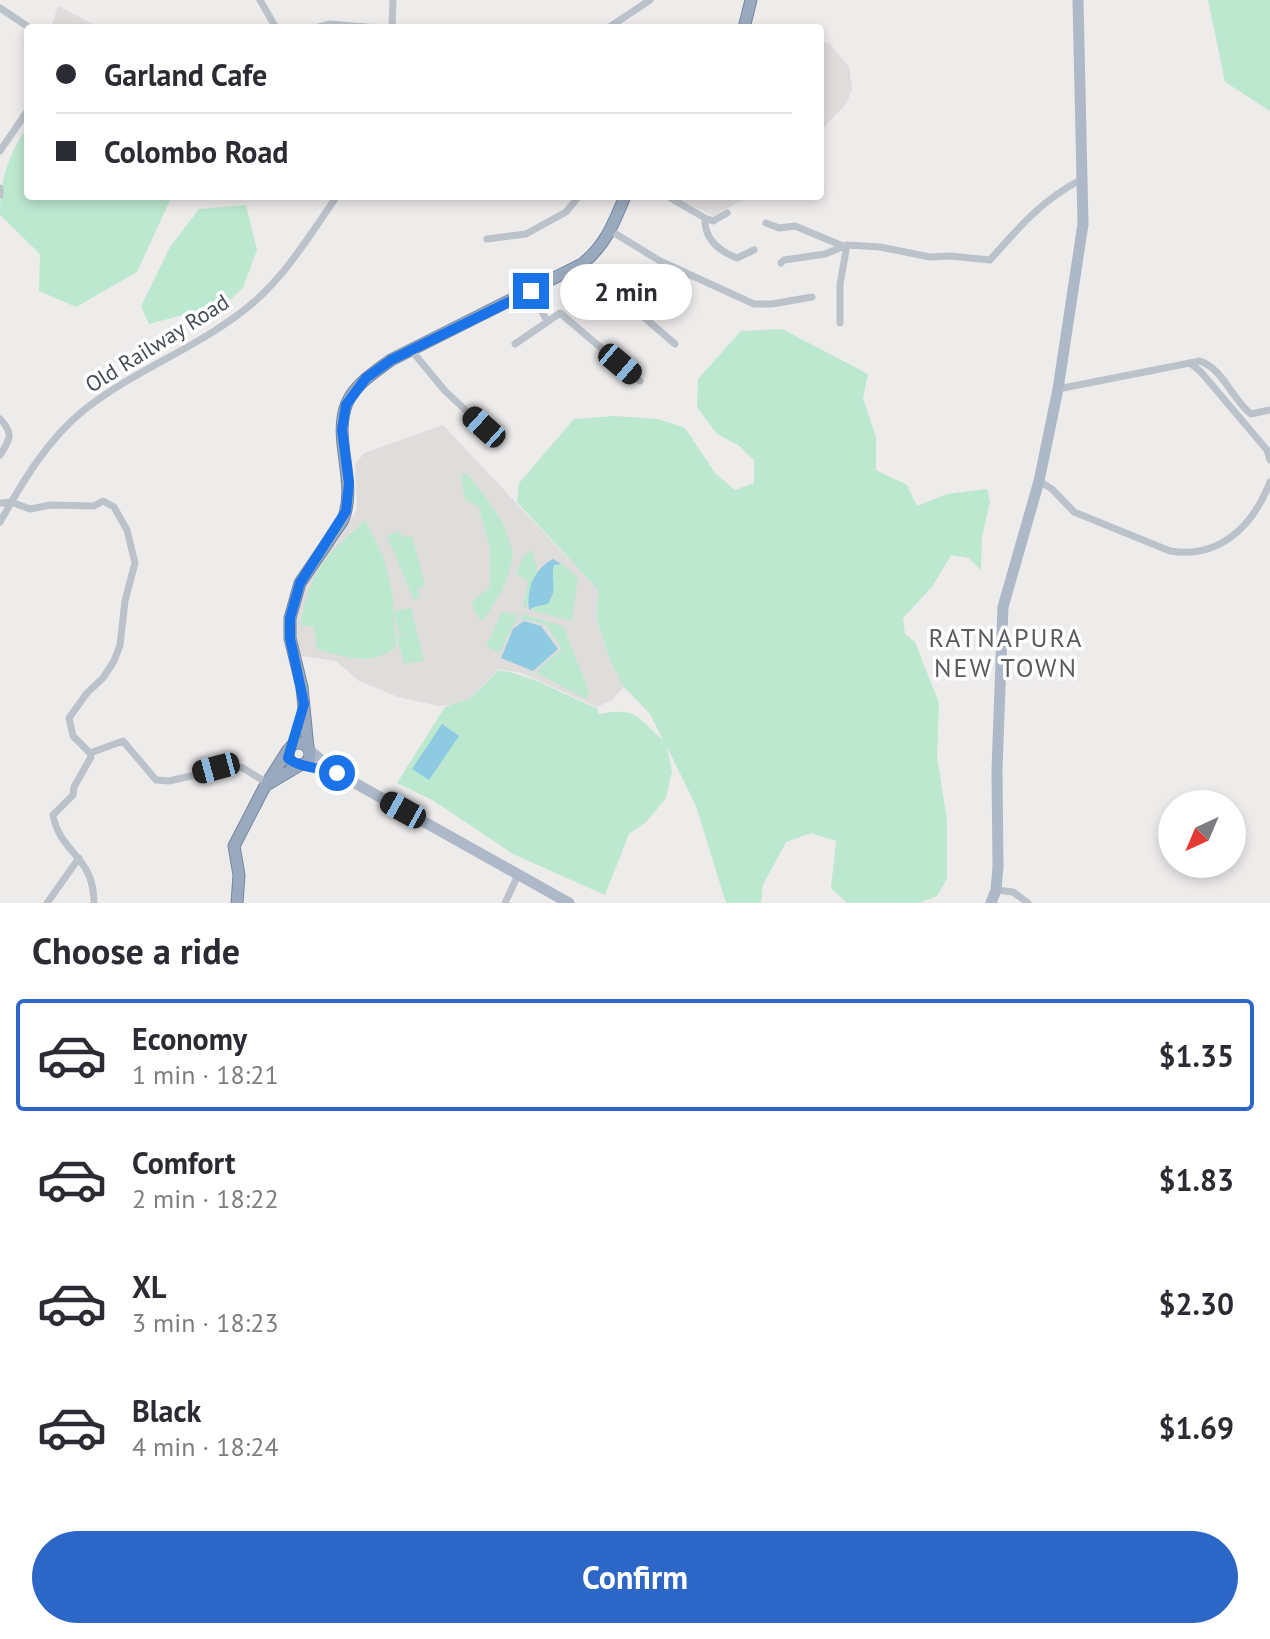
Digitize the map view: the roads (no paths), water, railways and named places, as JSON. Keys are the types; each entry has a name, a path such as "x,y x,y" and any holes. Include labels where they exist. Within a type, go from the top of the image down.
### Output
{"highway":[{"path":"745,24 751,0"},
{"path":"265,785 309,758 304,704 290,638 290,618 300,583 346,511 349,483 342,430 346,405 366,378 391,360 582,264 597,252 611,231 623,200"},
{"path":"237,903 239,875 234,846 265,785 289,749 304,704"},
{"path":"289,749 299,743 308,749"},
{"path":"289,749 290,761 301,764"}],"main road":[{"path":"991,903 996,890 1003,607 1039,481 1058,389 1083,224 1077,2"},
{"path":"308,749 337,773 569,903"},
{"path":"301,764 337,773"}],"street":[{"path":"260,0 274,24"},
{"path":"392,24 393,0"},
{"path":"614,24 650,0"},
{"path":"0,8 24,24"},
{"path":"0,151 24,116"},
{"path":"766,223 779,228 795,226 845,246 880,247 930,257 990,260 1032,212 1057,192 1082,179"},
{"path":"0,188 0,195"},
{"name":"Old Railway Road","path":"0,522 40,455 84,410 217,331 256,300 288,268 334,200"},
{"path":"487,239 526,234 566,212 576,200"},
{"path":"674,200 713,221 727,213"},
{"path":"705,218 709,239 729,255 737,258 754,250"},
{"path":"611,231 660,261 754,304 812,297"},
{"path":"781,263 825,254 845,246"},
{"path":"840,323 840,284 845,246"},
{"path":"582,264 675,344"},
{"path":"531,291 547,321"},
{"path":"515,344 560,313 640,381"},
{"path":"412,351 445,391 499,441"},
{"path":"1058,389 1200,361 1210,365 1241,406 1251,414 1270,410"},
{"path":"1190,363 1267,450 1270,460"},
{"path":"0,419 10,432 10,439 0,455"},
{"path":"1039,481 1052,489 1074,512 1182,553 1202,552 1234,536 1263,501 1270,482"},
{"path":"0,503 11,502 30,509 51,505 94,506 103,501 114,507 132,546 135,563 125,601 120,645 103,678 87,693 69,718 73,736 91,757 74,787 73,795 53,815 56,829 79,858 93,883 94,903"},
{"path":"90,753 123,741 156,780 169,781 234,766 243,768 265,785"},
{"path":"47,903 79,858"},
{"path":"505,903 518,875"},
{"path":"996,890 1013,892 1028,903"}],"water":[{"path":"553,559 561,564 554,565 551,598 548,604 529,610 533,580 541,568"},
{"path":"524,621 541,626 558,649 533,671 501,658 513,629"},
{"path":"442,724 459,736 429,780 412,769"}],"district":[{"name":"RATNAPURA NEW TOWN","path":"1006,652"}]}
